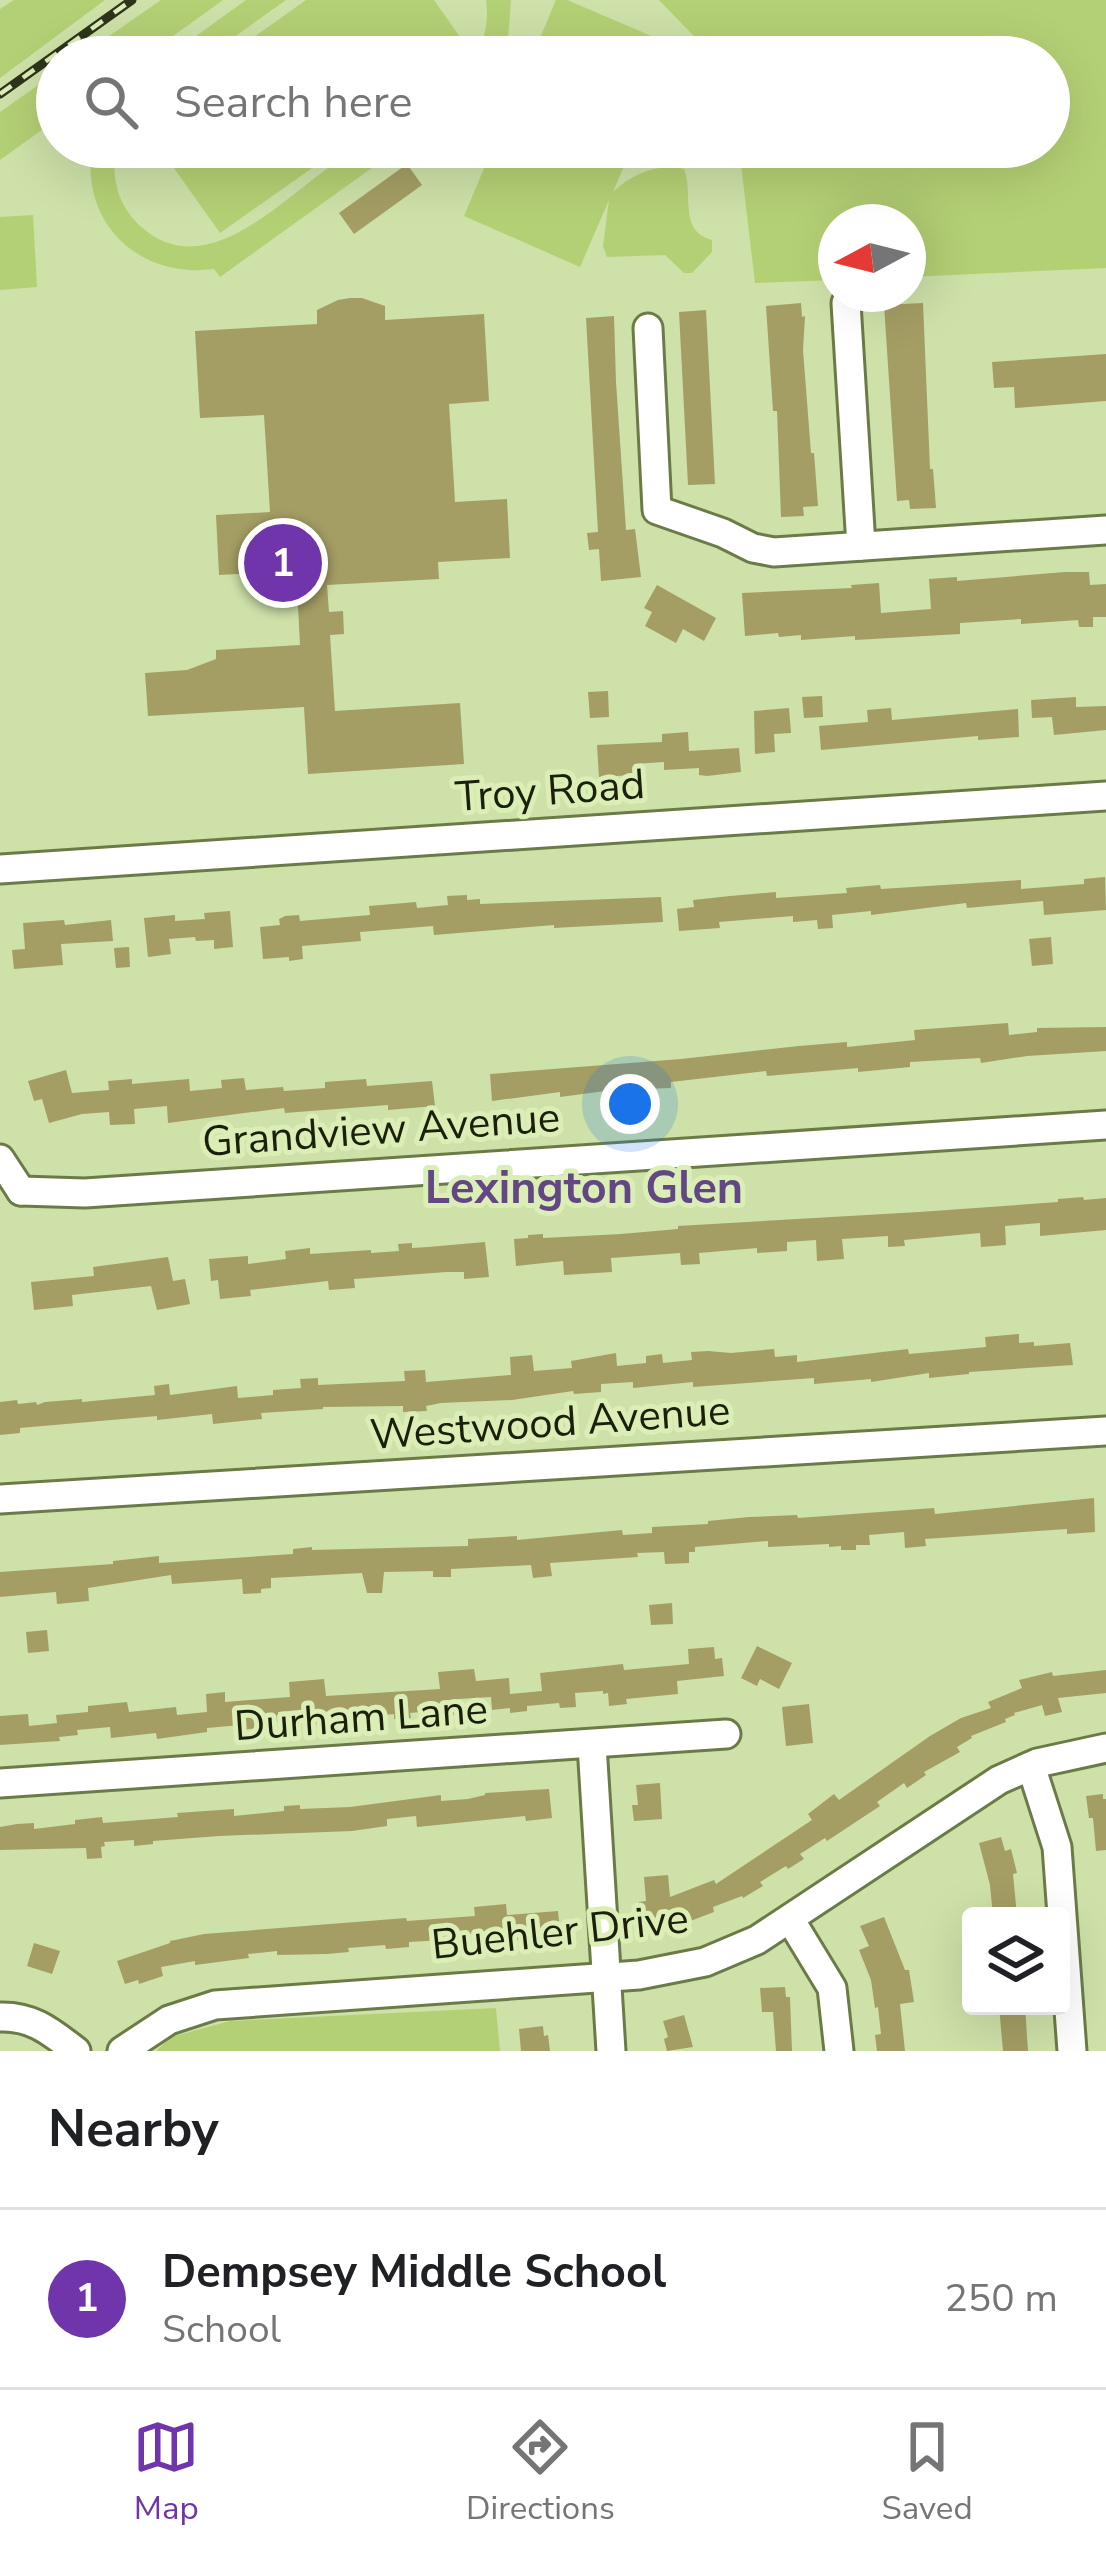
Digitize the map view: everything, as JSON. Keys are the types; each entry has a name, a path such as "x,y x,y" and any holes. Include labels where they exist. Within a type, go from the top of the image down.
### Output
{"street":[{"path":"847,312 861,546"},
{"path":"648,328 657,510 774,552 1106,530"},
{"name":"Troy Road","path":"0,869 1106,796"},
{"name":"Grandview Avenue","path":"10,1200 1106,1125"},
{"path":"0,1159 10,1200"},
{"name":"Westwood Avenue","path":"0,1499 1106,1431"},
{"name":"Durham Lane","path":"0,1783 726,1734"},
{"path":"592,1745 611,2051"},
{"name":"Buehler Drive","path":"122,2051 169,2020 214,2005 666,1972 705,1961 757,1940 999,1780 1030,1766 1106,1748"},
{"path":"1030,1766 1057,1847 1072,2051"},
{"path":"790,1918 832,1988 839,2051"},
{"path":"0,2017 25,2018 43,2026 76,2051"}],"green space":[{"path":"14,0 105,0 57,36 36,36 36,51 0,78 0,9"},
{"path":"161,0 223,0 173,36 109,36"},
{"path":"246,0 286,0 235,36 196,36"},
{"path":"306,0 434,0 459,36 255,36"},
{"path":"486,0 511,0 508,36 483,36"},
{"path":"556,0 567,0 652,36 541,36"},
{"path":"659,0 1106,0 1106,268 926,276 926,204 818,204 818,281 755,283 741,168 1070,168 1070,36 694,36"},
{"path":"36,87 36,134 0,160 0,112"},
{"path":"91,168 114,168 125,207 138,224 166,242 194,246 223,240 252,225 328,168 372,168 220,277 214,269 162,265 120,240 95,200"},
{"path":"174,168 312,168 220,233"},
{"path":"484,168 623,168 613,192 646,172 684,169 691,220 701,235 712,240 712,252 692,273 684,273 665,255 607,257 603,246 609,200 580,267 464,216"},
{"path":"33,215 37,287 0,290 0,217"},
{"path":"496,2008 500,2051 156,2051 171,2037 230,2021"}],"building":[{"path":"401,168 410,168 422,185 354,234 339,213"},
{"path":"350,298 385,306 385,320 484,314 489,401 449,404 455,502 507,499 510,558 438,562 439,579 327,585 329,612 343,611 344,634 330,635 335,711 460,703 464,764 308,774 304,707 148,716 145,673 187,670 216,659 216,650 300,645 292,571 219,575 216,515 270,512 264,415 200,418 195,331 317,324 317,310"},
{"path":"801,303 818,506 803,507 804,516 781,517 766,306"},
{"path":"706,310 715,484 688,485 679,312"},
{"path":"884,312 923,312 936,508 910,509 909,500 897,501"},
{"path":"614,316 626,530 635,529 641,577 601,581 599,549 589,550 587,533 598,532 586,318"},
{"path":"1106,354 1106,401 1015,408 1014,387 994,388 992,362"},
{"path":"1089,572 1090,585 1106,584 1106,617 1093,617 1093,627 1079,627 1078,620 1021,624 1021,619 960,623 960,634 855,640 855,636 801,640 801,635 779,637 778,633 745,636 742,593 879,583 881,613 931,609 929,579"},
{"path":"657,585 716,618 704,641 683,629 676,643 645,626 652,612 644,608"},
{"path":"608,691 609,717 590,718 588,692"},
{"path":"822,696 823,717 804,718 802,697"},
{"path":"1076,697 1076,707 1106,706 1106,730 1054,735 1052,717 1032,718 1031,700"},
{"path":"789,708 791,733 774,734 775,752 755,754 754,711"},
{"path":"891,708 892,720 1018,709 1019,737 978,740 978,736 821,750 819,726 868,722 867,710"},
{"path":"688,732 689,751 739,748 741,772 699,775 699,768 664,770 664,762 634,764 635,775 599,777 597,745 662,742 662,734"},
{"path":"1105,877 1106,910 1044,915 1043,901 967,908 966,903 832,915 833,928 818,929 817,920 793,922 793,916 719,922 720,928 679,931 677,909 694,907 693,900 1021,880 1021,889 1084,884 1084,879"},
{"path":"467,895 467,900 480,899 480,904 661,897 663,922 434,935 433,926 360,932 361,941 302,946 303,959 263,959 260,927 280,925 279,919 285,916 299,915 300,921 370,915 369,906 448,905 447,896"},
{"path":"230,911 233,947 214,949 214,940 196,941 195,937 169,939 171,954 148,957 144,918 205,919 204,913"},
{"path":"64,920 65,925 111,920 113,941 61,944 63,965 14,969 12,950 25,949 23,923"},
{"path":"1051,937 1053,964 1032,966 1029,939"},
{"path":"129,947 130,967 116,968 114,948"},
{"path":"1008,1023 1009,1035 1037,1032 1037,1028 1106,1027 1106,1051 981,1063 980,1058 910,1062 910,1067 858,1072 858,1068 767,1076 766,1071 671,1082 671,1088 560,1097 560,1092 492,1101 490,1074 847,1042 847,1047 915,1040 914,1030"},
{"path":"66,1070 72,1093 109,1090 108,1081 132,1079 132,1084 189,1079 190,1091 222,1088 221,1080 244,1078 246,1090 283,1087 284,1091 366,1079 367,1086 432,1081 435,1106 285,1113 284,1108 168,1123 167,1106 134,1109 135,1124 110,1125 109,1112 49,1123 42,1099 34,1101 28,1081"},
{"path":"1106,1198 1106,1230 1040,1236 1040,1223 1005,1226 1006,1245 981,1247 980,1233 904,1240 905,1246 888,1247 888,1236 842,1239 844,1259 817,1261 816,1240 787,1242 787,1251 757,1253 757,1248 699,1253 700,1264 681,1265 680,1253 611,1258 612,1272 564,1275 563,1261 516,1266 514,1239 528,1235 621,1234"},
{"path":"485,1242 489,1277 464,1279 464,1272 446,1272 354,1279 355,1288 329,1290 328,1281 250,1290 251,1296 220,1299 218,1280 211,1281 209,1259 248,1256 248,1264 286,1259 285,1251 310,1248 310,1254 371,1253 399,1251 398,1244 412,1243 412,1248"},
{"path":"168,1257 173,1281 185,1279 190,1304 157,1310 151,1286 72,1295 73,1306 34,1310 31,1282 94,1276 93,1267"},
{"path":"1019,1334 1019,1343 1034,1342 1034,1346 1070,1343 1073,1365 929,1378 929,1373 871,1382 814,1384 814,1378 693,1387 693,1382 633,1388 633,1382 601,1384 601,1392 441,1403 426,1406 427,1411 403,1412 403,1406 323,1407 213,1424 212,1414 157,1420 157,1416 20,1428 20,1433 0,1435 0,1402 37,1405 155,1395 154,1386 169,1384 170,1395 237,1386 238,1398 301,1388 300,1379 318,1378 318,1385 405,1381 404,1371 425,1370 426,1382 511,1375 510,1357 532,1355 534,1371 572,1368 571,1361 616,1353 617,1366 646,1363 646,1356 662,1354 663,1363 692,1360 691,1352 774,1349 775,1357 797,1355 797,1362 908,1349 909,1354 986,1347 985,1337"},
{"path":"1094,1498 1095,1532 1067,1534 1067,1529 925,1539 926,1546 905,1548 904,1532 869,1535 870,1545 856,1545 856,1550 829,1544 768,1547 768,1541 695,1547 695,1552 689,1552 689,1563 665,1564 664,1552 550,1563 552,1576 533,1578 531,1565 451,1569 451,1577 433,1577 433,1571 384,1572 382,1593 367,1593 362,1573 271,1578 271,1588 243,1594 242,1579 172,1584 171,1575 88,1588 89,1601 57,1604 56,1592 0,1597 0,1572 159,1556 159,1563 293,1554 293,1549 312,1547 468,1546 468,1539 517,1536 517,1540 622,1530 623,1535 652,1533 652,1527 749,1517 934,1508 935,1514"},
{"path":"672,1603 673,1624 651,1625 649,1605"},
{"path":"47,1630 49,1651 28,1653 26,1632"},
{"path":"757,1646 792,1663 779,1689 760,1679 757,1686 741,1678"},
{"path":"714,1647 715,1659 722,1658 724,1676 677,1681 678,1694 626,1699 627,1704 609,1706 608,1693 603,1691 575,1693 576,1707 560,1708 559,1703 510,1713 510,1708 492,1710 491,1697 458,1699 459,1715 442,1716 441,1710 410,1713 411,1718 394,1719 394,1714 310,1725 309,1709 278,1712 279,1722 259,1724 259,1728 207,1728 207,1732 157,1739 156,1733 111,1738 110,1727 77,1730 78,1735 59,1737 60,1741 0,1745 0,1716 28,1714 29,1726 57,1723 56,1715 127,1702 129,1712 176,1707 177,1715 207,1712 206,1694 225,1692 225,1702 290,1697 289,1682 324,1679 326,1696 440,1689 438,1672 474,1669 476,1681 509,1678 510,1694 542,1691 540,1673 623,1664 624,1670 689,1664 688,1649"},
{"path":"1106,1670 1106,1693 1058,1698 1062,1712 1045,1716 1042,1705 1014,1713 1006,1722 971,1736 957,1747 960,1752 924,1772 907,1788 904,1783 877,1802 880,1806 800,1854 804,1859 760,1882 763,1886 743,1898 677,1926 657,1928 657,1922 641,1923 644,1877 668,1875 670,1897 714,1880 716,1884 812,1820 808,1814 834,1794 839,1800 930,1736 991,1708 988,1702 1022,1688 1019,1680 1052,1672 1053,1676"},
{"path":"809,1704 813,1743 786,1746 782,1707"},
{"path":"660,1783 662,1819 634,1821 636,1785"},
{"path":"549,1789 552,1818 526,1821 525,1816 417,1827 416,1816 387,1819 387,1826 352,1831 219,1836 134,1846 134,1840 104,1842 102,1858 87,1859 86,1848 0,1850 0,1827 17,1824 34,1823 34,1829 102,1817 103,1823 234,1809 234,1816 284,1811 284,1806 350,1807 441,1795 441,1801"},
{"path":"1103,1794 1106,1850 1096,1851 1086,1796"},
{"path":"1001,1837 1005,1851 1011,1849 1017,1873 1013,1874 1016,1907 992,1907 979,1843"},
{"path":"506,1904 507,1915 558,1911 560,1933 491,1943 490,1933 459,1935 459,1945 443,1946 442,1940 327,1954 248,1954 249,1958 161,1967 163,1976 139,1984 138,1980 125,1984 117,1961 204,1934 475,1916 474,1907"},
{"path":"884,1917 905,1970 909,1970 914,2002 900,2004 905,2051 877,2051 875,2035 881,2034 878,2007 859,1950 869,1946 860,1926"},
{"path":"34,1943 60,1951 52,1974 27,1966"},
{"path":"785,1987 790,1997 792,2051 776,2051 773,2012 762,2012 760,1988"},
{"path":"684,2015 693,2047 667,2051 663,2021"},
{"path":"1000,2015 1026,2015 1028,2051 1003,2051"},
{"path":"543,2026 550,2051 521,2051 519,2029"}],"railway":[{"path":"81,36 132,0"},
{"path":"0,94 36,68"}],"place":[{"name":"Dempsey Middle School","path":"283,563"}],"district":[{"name":"Lexington Glen","path":"584,1188"}]}
